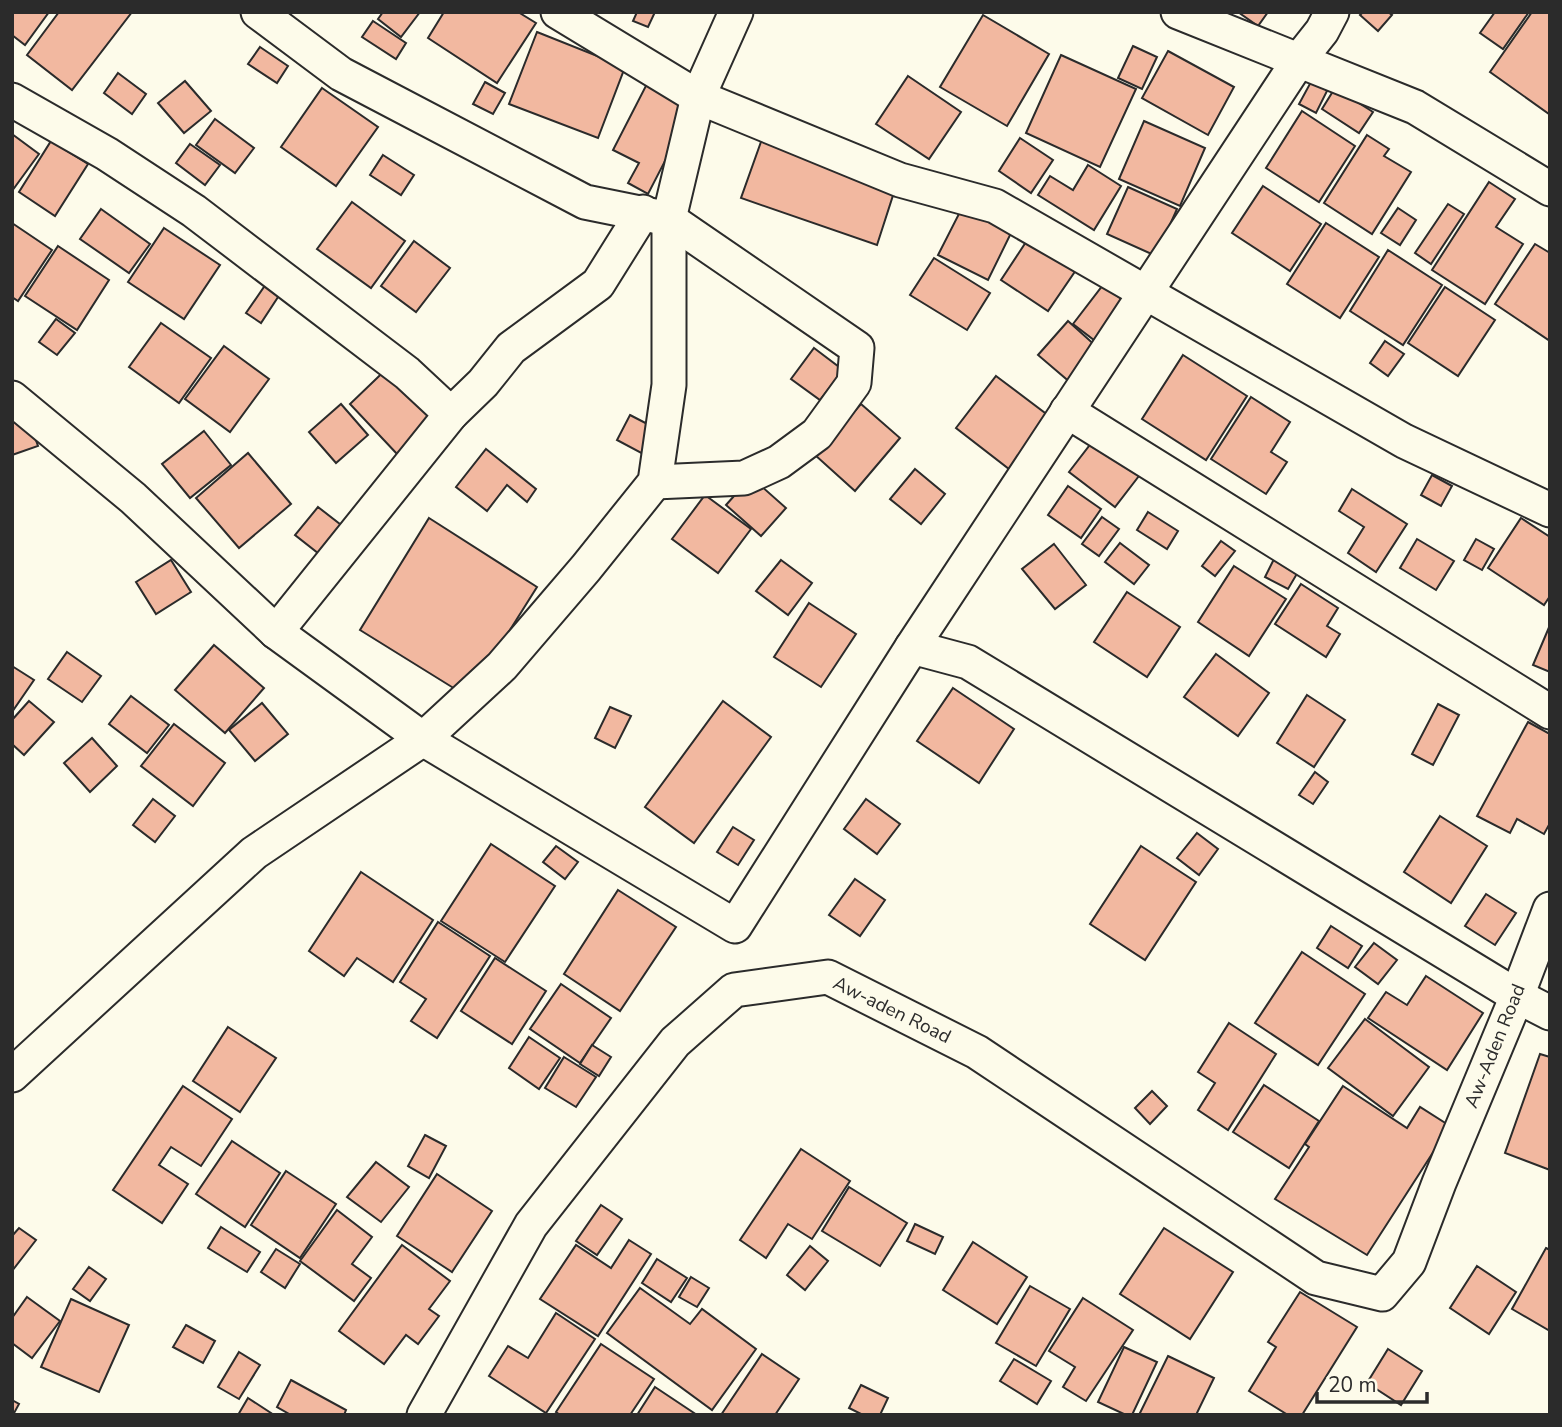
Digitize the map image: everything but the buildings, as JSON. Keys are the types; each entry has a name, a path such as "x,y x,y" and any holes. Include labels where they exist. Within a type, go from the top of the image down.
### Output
{"street":[{"path":"258,12 341,74 584,202 656,215 857,348 854,383 817,434 779,462 744,478 655,482"},
{"path":"558,12 698,97 900,180 995,206 1404,441 1550,510"},
{"path":"276,632 451,414 483,383 511,348 597,284 656,215 698,97 736,12"},
{"path":"1178,12 1415,107 1550,190"},
{"path":"12,398 133,498 276,632 423,739 735,926 912,648 1299,60 1322,31 1332,12"},
{"path":"12,100 107,154 194,211 407,373 451,414"},
{"path":"12,1075 254,853 423,739 502,666 655,482 669,384 656,215"},
{"path":"1067,411 1550,712"},
{"path":"912,648 968,663 1517,996 1550,1013"},
{"name":"Aw-Aden Road","path":"1438,1183 1517,996 1550,909"},
{"name":"Aw-aden Road","path":"424,1415 531,1225 675,1042 734,990 828,978 977,1052 1316,1278 1382,1294 1409,1262 1438,1183"}]}
